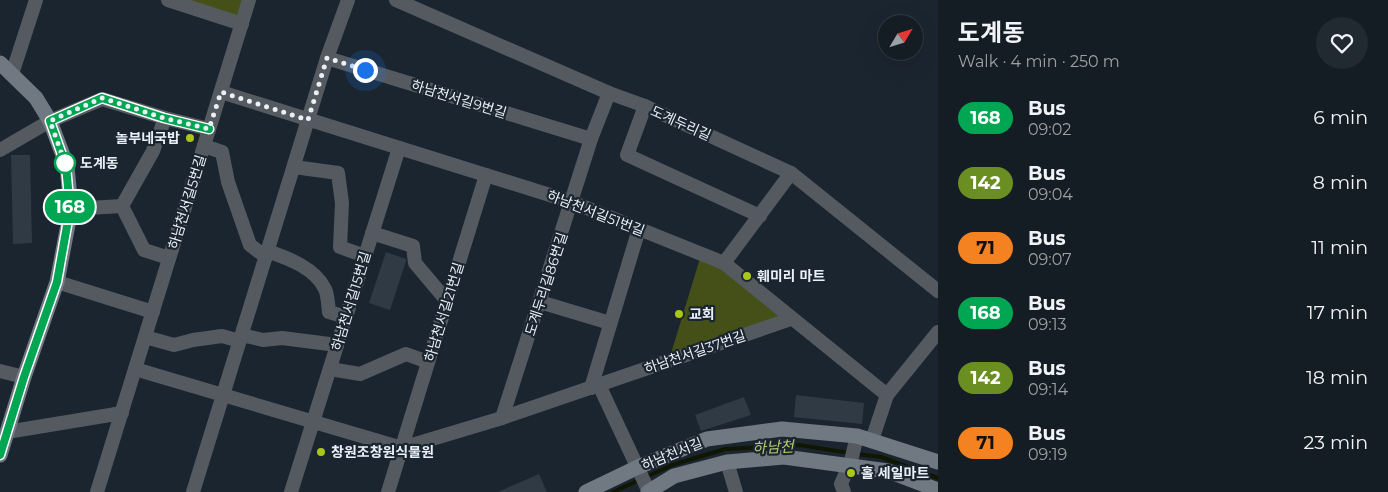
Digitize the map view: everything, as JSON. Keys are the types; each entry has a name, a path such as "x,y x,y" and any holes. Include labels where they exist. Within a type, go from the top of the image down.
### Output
{"street":[{"path":"12,74 36,0"},
{"path":"168,0 242,24"},
{"name":"하남천서길5번길","path":"97,492 249,0"},
{"path":"193,492 327,58 348,0"},
{"name":"도계두리길","path":"396,0 609,93 645,106 791,173 938,291"},
{"name":"하남천서길9번길","path":"327,58 591,139"},
{"path":"0,63 36,98 50,121 66,166 70,209 57,282 24,377 0,455"},
{"name":"하남천서길51번길","path":"221,92 572,202 724,263 791,319 887,394"},
{"name":"도계두리길86번길","path":"502,418 591,139 609,93"},
{"path":"0,150 50,121 102,98 164,118 209,129"},
{"path":"645,106 627,156 760,216"},
{"path":"70,209 122,206 153,151 164,118"},
{"name":"하남천서길5번길","path":"204,146 222,152 228,182 250,245 267,254"},
{"name":"하남천서길15번길","path":"291,492 399,148"},
{"path":"294,167 338,173 342,203 340,247 365,256"},
{"path":"724,263 791,173"},
{"name":"하남천서길21번길","path":"388,492 486,176"},
{"name":"하남천서길5번길","path":"122,206 144,250 169,258"},
{"path":"639,229 610,323 595,387 648,490 674,476 727,462 784,457 850,463 888,471 932,489"},
{"name":"하남천서길15번길","path":"372,233 413,246 415,263 447,300"},
{"path":"267,254 293,260 304,267 326,290 329,312 346,317"},
{"path":"57,282 153,312"},
{"path":"540,302 610,323"},
{"name":"하남천서길37번길","path":"595,387 791,319"},
{"path":"872,440 887,394 938,332"},
{"path":"145,337 174,345 222,336 263,340 282,338 337,345"},
{"name":"하남천서길15번길","path":"330,368 360,374 406,354 428,362"},
{"path":"135,369 402,448 502,418 595,387"},
{"path":"0,371 24,377"},
{"path":"7,432 122,413"},
{"name":"하남천서길","path":"586,492 707,439 782,430 856,440 872,440 938,462"},
{"path":"844,492 841,484 850,463 856,440"},
{"path":"727,462 736,492"}],"green space":[{"path":"175,0 246,0 238,20"},
{"path":"701,255 724,264 789,319 669,360"}],"building":[{"path":"11,155 30,155 32,243 13,244"},
{"path":"386,252 406,259 390,310 369,303"},
{"path":"796,395 864,403 862,424 794,417"},
{"path":"744,397 751,415 701,431 695,415"},
{"path":"539,474 547,492 498,492"}],"waterway":[{"name":"하남천","path":"613,492 672,465 725,449 799,445 850,453"},
{"name":"하남천","path":"857,454 881,457 938,478"}],"bus line":[{"name":"168","path":"0,455 24,377 57,282 70,209 66,166 50,121 102,98 164,118 209,129"}],"place":[{"name":"놀부네국밥","path":"190,138"},
{"name":"도계동","path":"65,163"},
{"name":"훼미리 마트","path":"747,276"},
{"name":"교회","path":"679,314"},
{"name":"창원조창원식물원","path":"321,452"},
{"name":"홀 세일마트","path":"851,473"}],"route":[{"path":"65,163 66,166 50,121 102,98 164,118 209,129 221,92 308,120 327,58 365,70"}]}
